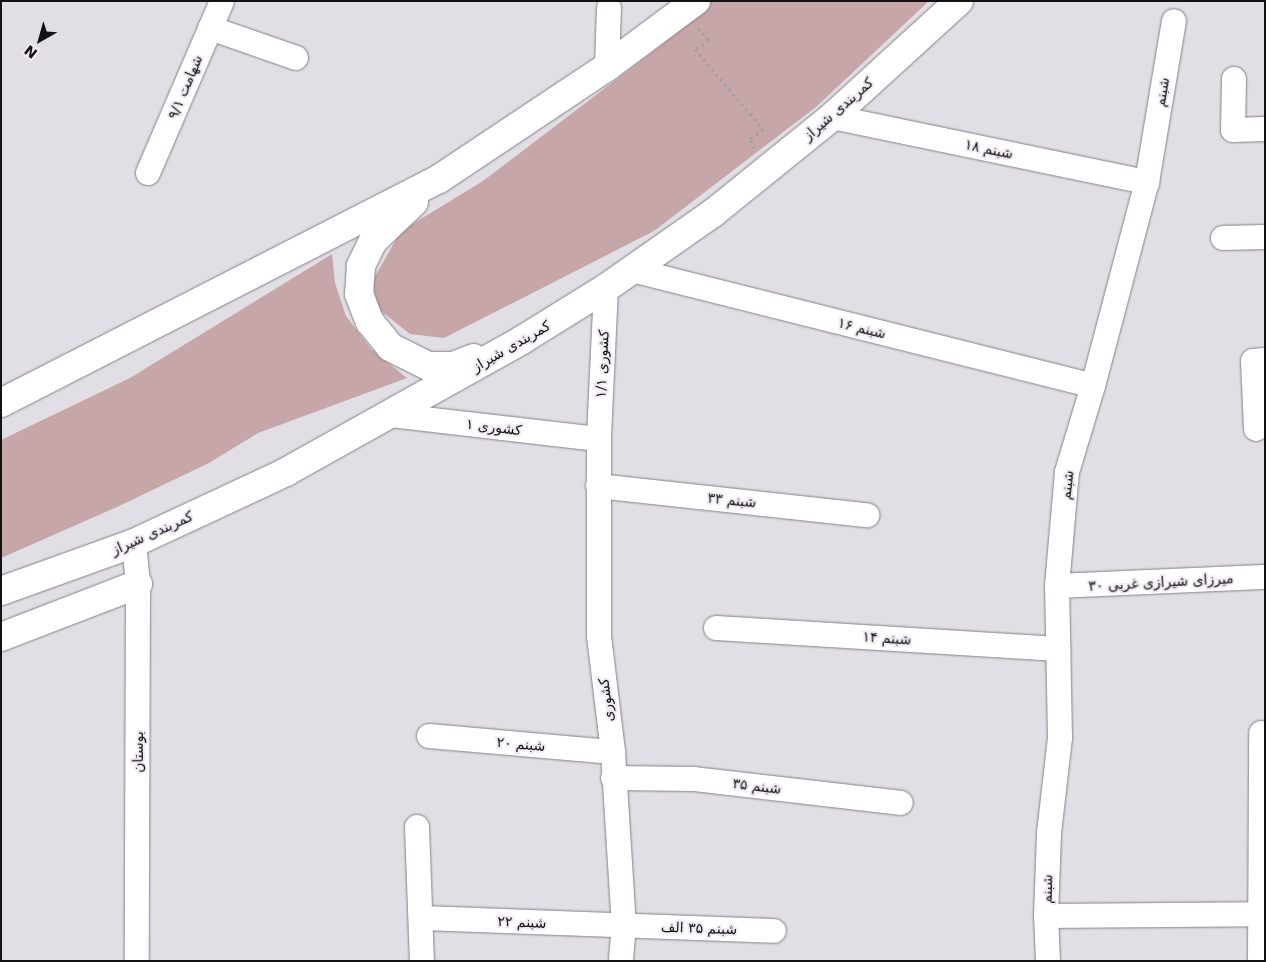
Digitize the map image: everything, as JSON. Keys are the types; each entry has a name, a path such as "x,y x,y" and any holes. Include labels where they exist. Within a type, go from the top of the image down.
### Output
{"highway":[{"name":"کمربندی شیراز","path":"1,591 134,543 286,472 390,416 522,340 606,288 713,213 832,117 959,1"},
{"path":"1,403 439,179 607,67 690,6"},
{"path":"439,179 373,241 361,266 359,294 370,322 390,347 428,366 453,366 522,340"},
{"path":"1,637 138,584"}],"street":[{"name":"۹/۱ شهامت","path":"148,173 222,1"},
{"path":"607,67 609,8"},
{"name":"شبنم","path":"1048,961 1046,916 1049,832 1060,738 1057,586 1067,472 1093,386 1147,182 1174,21"},
{"path":"210,28 296,58"},
{"path":"1234,79 1233,130 1265,129"},
{"name":"۱۸ شبنم","path":"832,117 1147,182"},
{"path":"1223,238 1265,237"},
{"name":"۱۶ شبنم","path":"632,270 1093,386"},
{"name":"۱/۱ کشوری","path":"599,439 606,288"},
{"path":"1256,429 1259,361"},
{"name":"۱ کشوری","path":"390,416 599,439"},
{"name":"کشوری","path":"599,439 599,636 612,752 624,926 621,961"},
{"name":"۳۳ شبنم","path":"598,486 867,515"},
{"name":"بوستان","path":"134,543 138,584 137,961"},
{"name":"میرزای شیرازی غربی ۳۰","path":"1057,586 1265,577"},
{"name":"۱۴ شبنم","path":"716,628 1058,649"},
{"path":"1260,961 1259,914 1263,757 1261,733"},
{"name":"۲۰ شبنم","path":"430,736 612,752"},
{"name":"۳۵ شبنم","path":"613,778 694,779 901,803"},
{"path":"417,827 422,961"},
{"path":"1046,916 1259,914"},
{"name":"۲۲ شبنم","path":"421,918 624,926"},
{"name":"شبنم ۳۵ الف","path":"624,926 774,931"}],"path":[{"path":"690,6 708,40 695,49 763,129 750,140 767,169"}],"shaded area":[{"path":"711,1 929,1 816,107 654,231 444,338 410,334 377,308 373,280 401,231 483,181 663,44"},
{"path":"332,254 335,283 346,316 371,349 407,378 258,433 209,463 117,507 1,558 1,440 130,378"}]}
